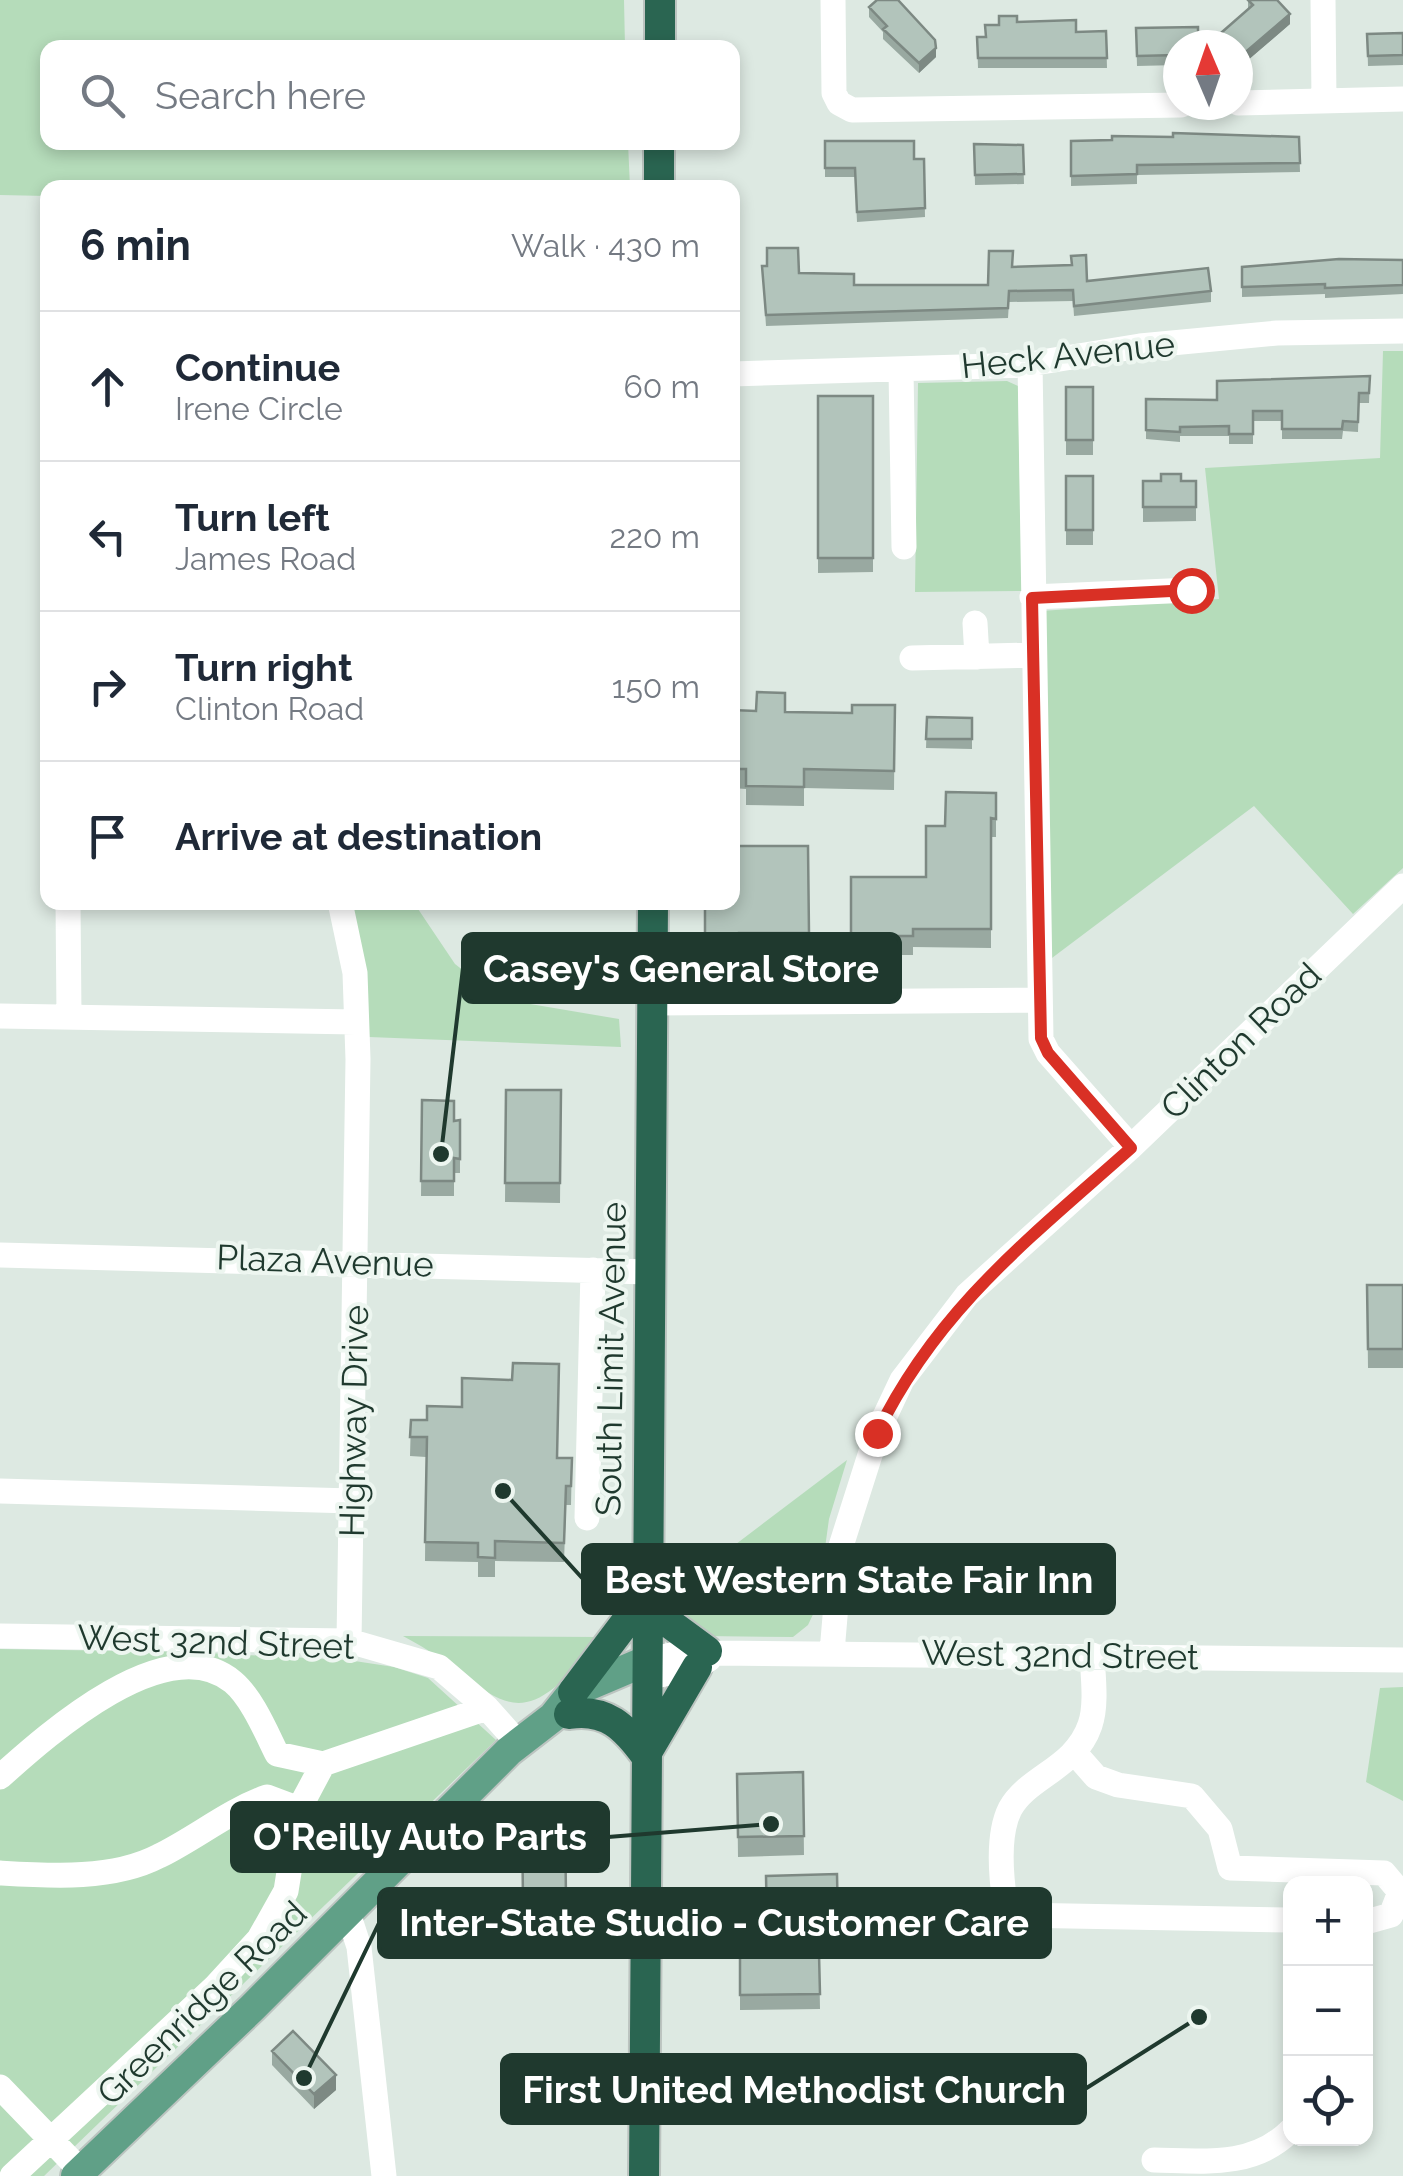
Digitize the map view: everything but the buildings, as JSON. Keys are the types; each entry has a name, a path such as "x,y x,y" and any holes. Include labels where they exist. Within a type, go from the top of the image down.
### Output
{"highway":[{"path":"660,0 660,40"},
{"path":"659,150 659,180"},
{"name":"South Limit Avenue","path":"644,2176 653,910"},
{"path":"647,1594 669,1623 707,1657 668,1709 646,1756 609,1717 565,1708 647,1594"}],"main road":[{"name":"Greenridge Road","path":"78,2174 519,1744 565,1708 646,1670"}],"street":[{"path":"832,0 834,93 845,108 1163,105"},
{"path":"1323,0 1324,101"},
{"path":"1253,103 1403,99"},
{"name":"Heck Avenue","path":"740,374 1030,364 1140,346 1276,333 1403,331"},
{"path":"1030,364 1041,1038 1048,1053 1131,1148"},
{"path":"902,370 904,547"},
{"path":"1032,598 1191,590"},
{"path":"975,623 977,657"},
{"path":"912,658 1033,656"},
{"name":"Clinton Road","path":"832,1652 841,1546 877,1433 902,1380 967,1295 1131,1148 1401,892"},
{"path":"68,910 69,1017"},
{"name":"Highway Drive","path":"342,910 355,973 356,1022 357,1262 350,1641"},
{"path":"652,1003 1038,1000"},
{"path":"0,1016 356,1022"},
{"name":"Plaza Avenue","path":"0,1255 650,1272"},
{"path":"587,1518 593,1270"},
{"path":"0,1491 352,1501"},
{"name":"West 32nd Street","path":"0,1636 350,1641 438,1667 487,1708 519,1744"},
{"name":"West 32nd Street","path":"646,1670 707,1657 832,1652 1403,1660"},
{"path":"1092,1654 1092,1721 1074,1752 1010,1809 1003,1837 1005,1903 1016,1915 1283,1920"},
{"path":"0,1777 76,1715 141,1676 173,1667 204,1670 232,1682 277,1754 323,1764 487,1708"},
{"path":"1074,1752 1096,1777 1192,1796 1220,1829 1230,1868 1384,1872 1400,1892 1399,1901 1392,1914 1373,1920"},
{"path":"267,1797 268,1771 277,1754"},
{"path":"12,2176 215,1988 258,1939 286,1891 299,1809 323,1764"},
{"path":"0,1873 50,1876 126,1868 156,1858 243,1805 267,1797 299,1809"},
{"path":"348,1914 360,1948 384,2176"},
{"path":"0,2087 78,2174"},
{"path":"1154,2160 1236,2161 1283,2139"}],"green space":[{"path":"0,0 624,0 625,40 40,40 40,150 628,150 630,180 40,180 40,196 0,195"},
{"path":"1383,351 1403,351 1403,868 1353,914 1254,806 1040,967 1041,611 1219,599 1205,468 1380,458"},
{"path":"1007,381 1018,386 1022,591 915,592 918,383"},
{"path":"345,910 419,910 455,964 500,999 619,1019 621,1047 369,1037"},
{"path":"847,1460 829,1519 817,1606 808,1625 793,1637 704,1636 671,1612 670,1594"},
{"path":"403,1636 600,1637 570,1673 545,1694 523,1703 504,1700 484,1690"},
{"path":"0,1649 188,1652 348,1660 394,1667 428,1678 496,1740 44,2176 0,2176"},
{"path":"1403,1687 1403,1801 1366,1782 1380,1688"}],"place":[{"name":"Casey's General Store","path":"441,1154"},
{"name":"Best Western State Fair Inn","path":"503,1491"},
{"name":"O'Reilly Auto Parts","path":"771,1824"},
{"name":"First United Methodist Church","path":"1199,2017"},
{"name":"Inter-State Studio - Customer Care","path":"304,2078"}],"route":[{"path":"877,1433 902,1380 967,1295 1131,1148 1048,1053 1041,1038 1032,598 1191,590"}]}
